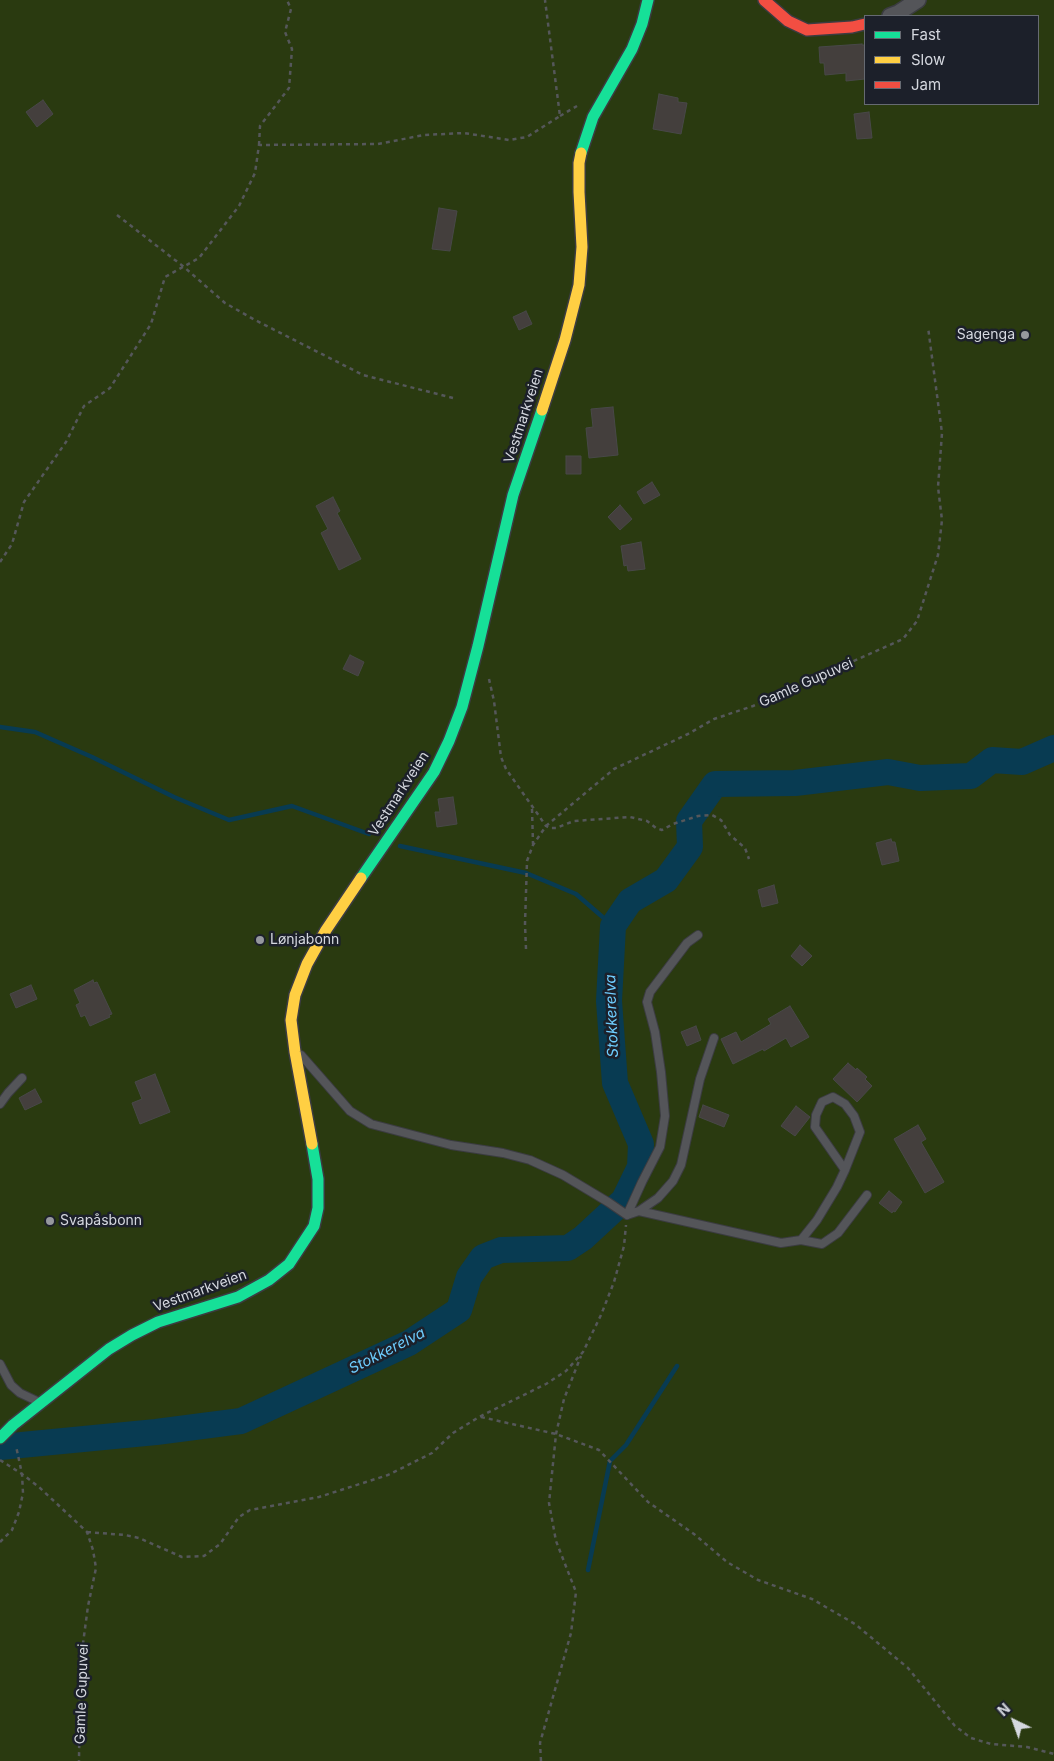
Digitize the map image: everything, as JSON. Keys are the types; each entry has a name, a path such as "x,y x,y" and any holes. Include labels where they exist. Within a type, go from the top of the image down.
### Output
{"street":[{"name":"Vestmarkveien","path":"0,1438 9,1424 109,1349 132,1335 158,1322 238,1297 270,1280 289,1264 314,1226 318,1208 318,1179 295,1052 292,1020 295,995 307,964 326,930 434,772 449,741 462,706 513,495 565,340 579,285 582,247 579,163 584,142 601,103 632,49 642,24 648,0"},
{"path":"764,0 788,21 808,30 823,30 864,24"},
{"path":"893,15 918,0"}],"lane":[{"path":"627,1215 660,1147 666,1116 655,1032 647,1002 650,992 682,949 698,935"},
{"path":"295,1052 303,1056 350,1111 371,1124 450,1145 502,1153 530,1160 563,1175 627,1215 639,1212 658,1198 673,1181 681,1166 700,1079 714,1038"},
{"path":"0,1104 22,1078"},
{"path":"801,1240 818,1220 837,1187 845,1170 860,1132 854,1116 844,1104 833,1097 822,1102 816,1115 815,1127 845,1170"},
{"path":"639,1212 781,1243 801,1240 822,1244 838,1233 867,1195"},
{"path":"0,1364 11,1385 20,1393 40,1402"}],"path":[{"path":"0,562 12,544 24,502 66,442 84,406 110,388 151,324 165,277 199,258 239,206 256,173 260,126 289,88 292,49 285,32 291,9 287,0"},
{"path":"259,145 378,144 424,136 464,133 508,140 527,137 560,116 545,0"},
{"path":"117,215 184,267 225,303 255,320 363,375 453,398"},
{"name":"Gamle Gupuvei","path":"526,948 526,873 527,861 533,845 546,826 614,769 688,734 714,719 753,706 851,664 875,650 902,639 911,631 923,606 935,564 942,520 938,488 942,433 928,327"},
{"path":"489,678 501,757 506,769 546,826 556,828 574,822 630,817 647,821 662,830 673,824 698,816 712,815 721,820 730,835 745,848 749,859"},
{"path":"532,808 533,845"},
{"path":"541,1761 540,1743 571,1632 576,1592 556,1541 549,1503 556,1434 564,1399 614,1282 624,1246 627,1215"},
{"path":"0,1460 39,1487 87,1532 139,1538 182,1557 204,1556 220,1544 239,1517 250,1510 319,1497 388,1475 432,1453 453,1433 479,1416 546,1384 566,1371 583,1352"},
{"path":"479,1416 556,1434 600,1450 648,1502 694,1534 727,1562 758,1580 812,1599 855,1624 908,1668 954,1726 971,1738 991,1744 1027,1747 1054,1754"},
{"path":"0,1542 12,1530 19,1512 23,1493 22,1474 9,1424"},
{"name":"Gamle Gupuvei","path":"79,1761 80,1666 88,1606 96,1568 87,1532"}],"green space":[{"path":"0,0 1054,0 1054,1761 0,1761"}],"building":[{"path":"864,45 864,79 846,81 846,73 825,75 824,63 820,63 819,47"},
{"path":"659,94 678,98 678,102 687,103 681,134 653,129"},
{"path":"43,100 53,114 37,127 26,112"},
{"path":"869,112 872,138 857,139 854,114"},
{"path":"439,208 457,211 450,251 432,249"},
{"path":"526,311 532,324 519,330 513,317"},
{"path":"613,407 618,455 589,458 586,428 593,427 591,409"},
{"path":"566,456 581,456 581,474 566,474"},
{"path":"652,482 660,495 644,504 637,492"},
{"path":"333,497 340,511 337,513 361,559 339,570 321,533 328,529 316,506"},
{"path":"620,505 632,519 620,530 608,517"},
{"path":"641,542 645,569 628,571 627,565 624,566 621,546"},
{"path":"350,655 364,662 358,676 343,669"},
{"path":"453,797 457,824 437,827 435,812 440,812 438,799"},
{"path":"891,839 892,842 895,842 899,861 882,865 876,843"},
{"path":"774,885 778,903 762,907 758,890"},
{"path":"800,945 812,956 802,966 791,956"},
{"path":"93,980 94,983 97,982 112,1014 109,1015 110,1017 90,1026 85,1015 81,1017 76,1005 80,1003 74,990"},
{"path":"31,985 37,999 16,1008 10,994"},
{"path":"790,1006 809,1037 791,1047 786,1038 764,1051 763,1049 733,1064 721,1039 736,1032 741,1042 771,1024 768,1019"},
{"path":"696,1026 701,1040 687,1046 681,1032"},
{"path":"848,1063 867,1077 865,1079 872,1086 857,1102 833,1079"},
{"path":"155,1074 170,1112 140,1124 132,1103 142,1099 135,1082"},
{"path":"35,1089 42,1102 25,1110 19,1098"},
{"path":"703,1105 729,1115 724,1127 699,1117"},
{"path":"796,1106 810,1117 795,1136 781,1126"},
{"path":"918,1125 926,1139 921,1142 944,1182 925,1193 894,1139"},
{"path":"889,1191 902,1202 895,1212 893,1211 892,1213 879,1203"}],"waterway":[{"path":"0,727 35,732 174,797 229,820 292,806 369,834"},
{"name":"Stokkerelva","path":"0,1447 156,1432 241,1421 409,1343 459,1310 469,1277 483,1257 501,1250 568,1248 583,1238 624,1200 640,1167 641,1144 615,1083 609,1001 613,926 630,901 666,880 690,847 689,821 715,784 795,783 888,772 920,778 971,776 992,760 1022,762 1054,748"},
{"path":"400,846 526,873 576,894 613,926"},
{"path":"588,1570 610,1461 626,1445 677,1366"}],"traffic: fast":[{"path":"581,153 593,117 632,49 642,24 648,0"},
{"path":"361,878 434,772 449,741 462,707 478,646 513,495 542,410"},
{"path":"0,1438 13,1425 109,1349 132,1335 158,1322 238,1297 269,1280 289,1264 314,1226 318,1208 318,1179 312,1144"}],"traffic: slow":[{"path":"542,410 565,340 579,285 582,247 579,192 581,153"},
{"path":"312,1144 291,1020 295,995 307,964 326,930 361,878"}],"traffic: jam":[{"path":"764,0 788,21 807,30 852,27 864,24"}],"place":[{"name":"Sagenga","path":"1025,335"},
{"name":"Lønjabonn","path":"260,940"},
{"name":"Svapåsbonn","path":"50,1221"}]}
